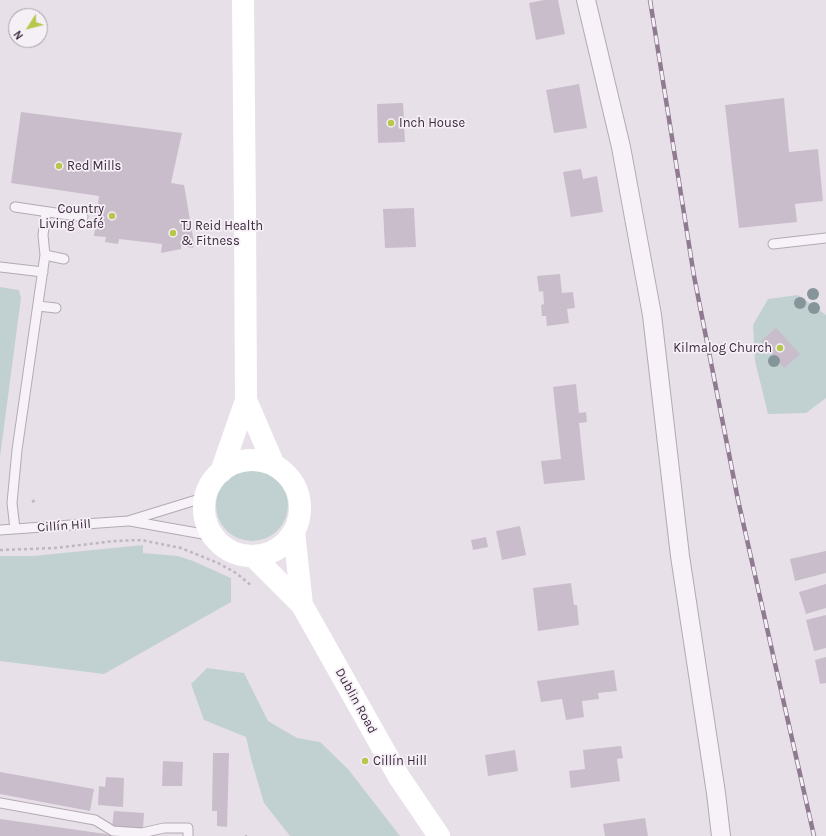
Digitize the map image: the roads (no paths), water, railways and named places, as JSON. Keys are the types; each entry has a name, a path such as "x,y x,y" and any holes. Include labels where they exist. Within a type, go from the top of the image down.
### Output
{"main road":[{"path":"221,472 246,400 242,0"},
{"path":"246,400 274,465"},
{"path":"246,461 261,461 274,465 286,474 296,487 300,502 300,518 294,532 284,545 270,553 254,556 238,554 224,547 214,536 208,527 204,507 206,497 212,483 221,472 233,464 246,461"},
{"path":"294,532 302,605"},
{"path":"254,556 302,605"},
{"name":"Dublin Road","path":"302,605 399,777 439,836"}],"street":[{"path":"586,0 621,147 652,315 680,556 716,793 721,836"}],"lane":[{"path":"15,207 82,217"},
{"path":"15,529 12,503 17,450 43,272 45,255 43,235 46,212"},
{"path":"774,244 826,238"},
{"path":"45,255 64,259"},
{"path":"0,266 43,272"},
{"path":"38,306 56,308"},
{"name":"Cillín Hill","path":"0,530 128,521 206,497"},
{"name":"Cillín Hill","path":"128,521 214,536"},
{"path":"0,803 95,820 113,831 142,833 164,828 188,828 188,836"}],"railway":[{"path":"650,0 694,276 738,500 814,836"}],"place":[{"name":"Inch House","path":"391,123"},
{"name":"Red Mills","path":"59,166"},
{"name":"Country Living Café","path":"112,216"},
{"name":"TJ Reid Health & Fitness","path":"173,233"},
{"name":"Kilmalog Church","path":"780,348"},
{"name":"Cillín Hill","path":"365,761"}]}
